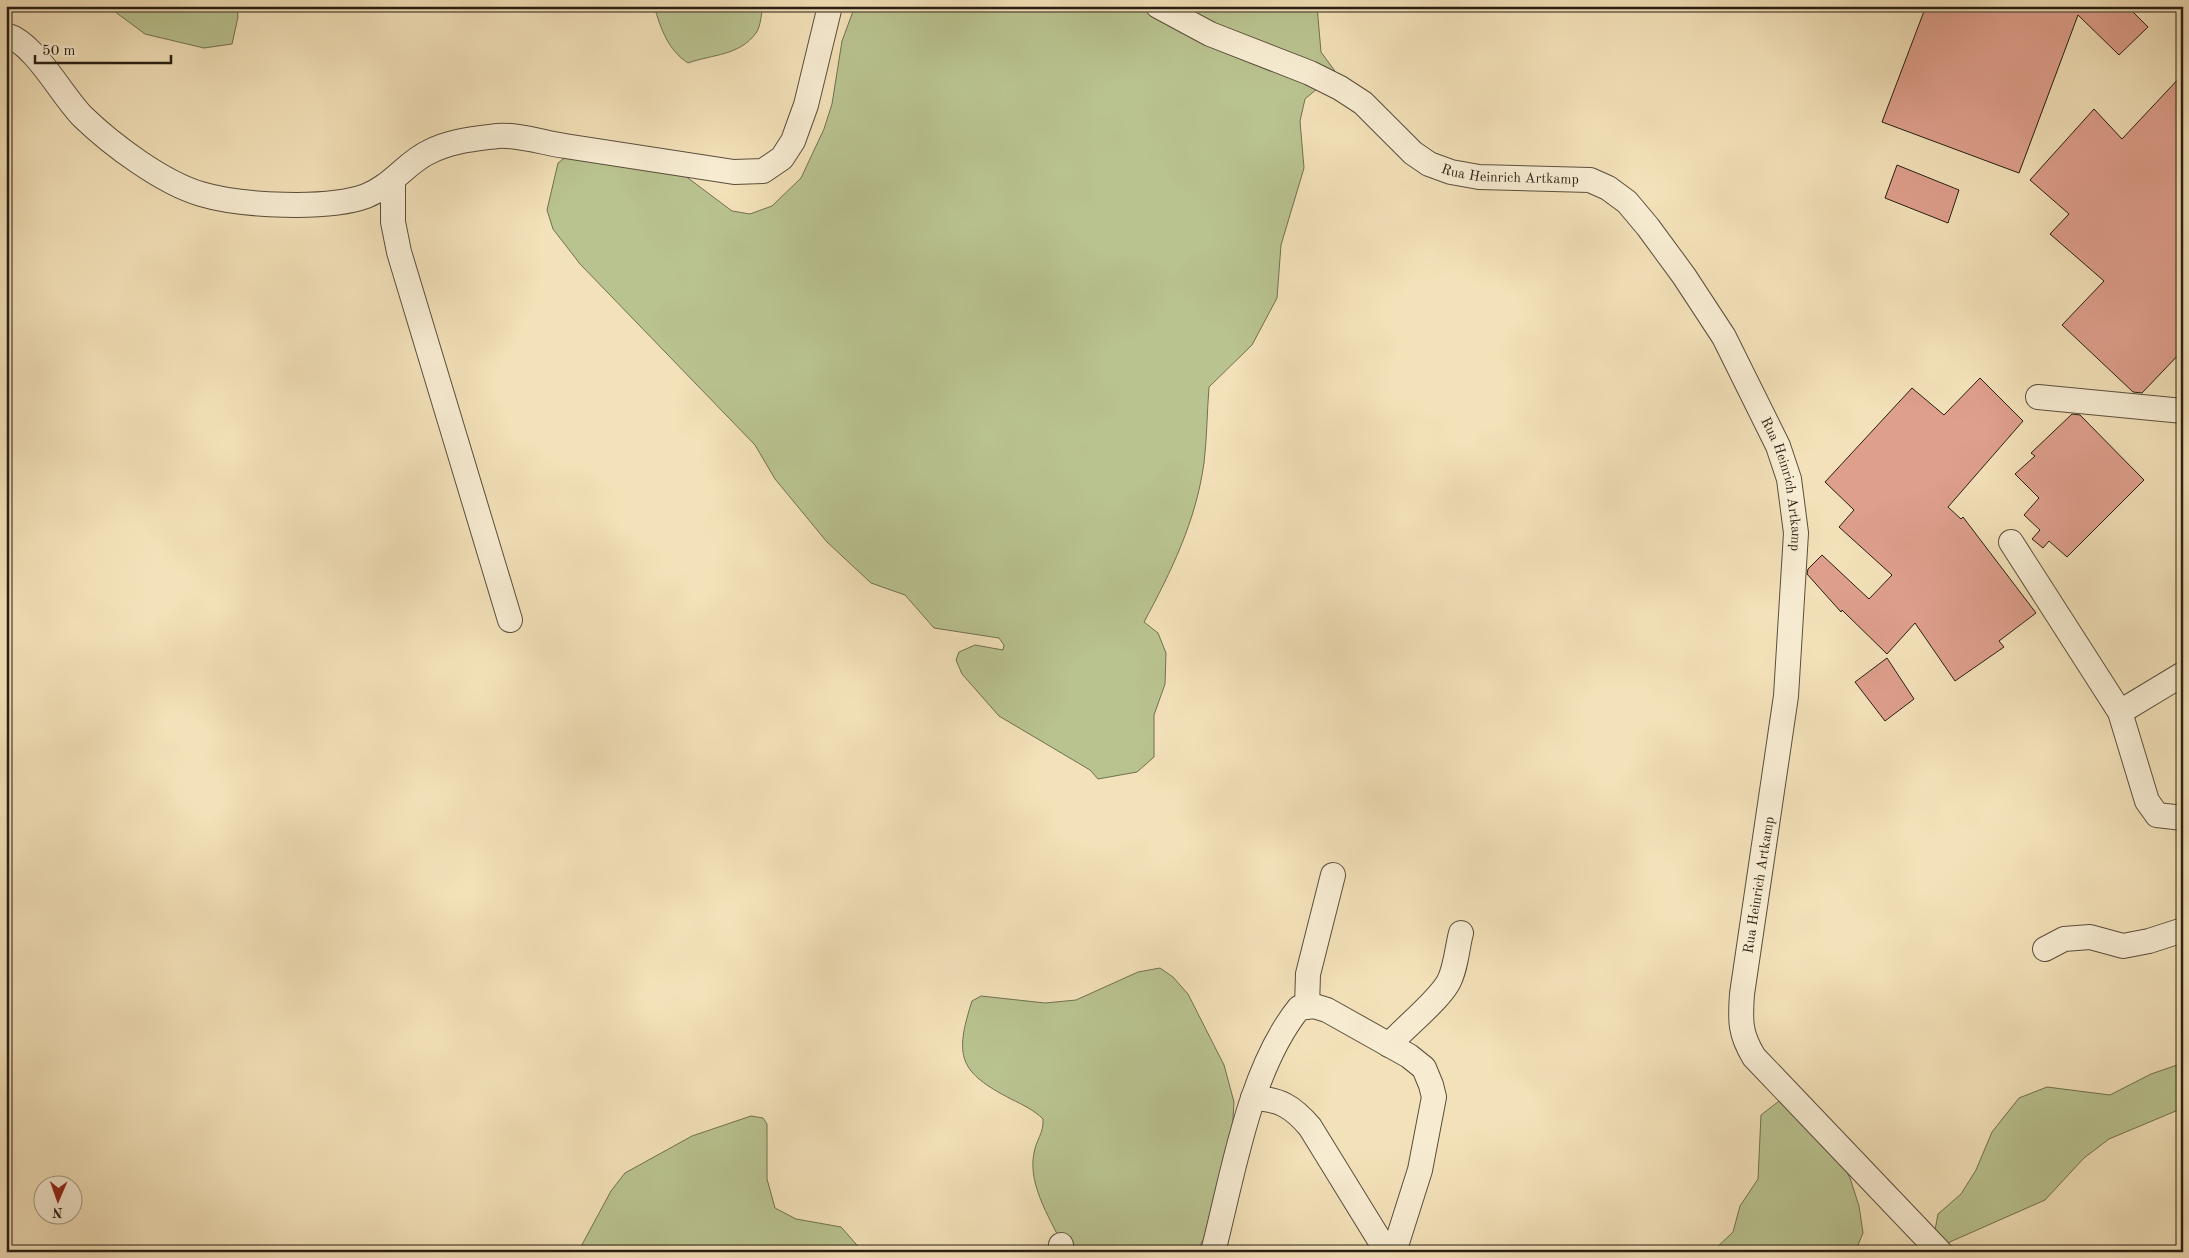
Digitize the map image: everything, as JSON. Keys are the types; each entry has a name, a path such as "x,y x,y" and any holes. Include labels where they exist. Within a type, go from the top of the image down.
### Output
{"street":[{"path":"6,35 14,37 39,61 83,117 132,156 166,179 201,194 237,200 288,204 338,203 367,195 393,181 428,152 458,142 500,136 734,172 763,170 782,158 793,141 806,105 830,6"},
{"name":"Rua Heinrich Artkamp","path":"1158,6 1210,34 1310,73 1340,88 1362,103 1413,153 1428,164 1451,172 1479,177 1590,180 1608,188 1627,202 1648,226 1724,337 1778,446 1789,480 1796,532 1786,696 1742,994 1740,1021 1744,1040 1754,1057 1940,1252"},
{"path":"393,181 394,222 399,252 510,620"},
{"path":"2038,397 2183,411"},
{"path":"2011,542 2120,712 2147,801 2157,815 2183,818"},
{"path":"2120,712 2183,674"},
{"path":"1307,1006 1308,974 1333,875"},
{"path":"2045,949 2064,939 2090,937 2122,946 2149,941 2183,930"},
{"path":"1388,1045 1430,1005 1449,982 1461,934"},
{"path":"1213,1252 1253,1098 1287,1025 1299,1008 1307,1006 1327,1010 1424,1068 1434,1098 1420,1170 1394,1252"},
{"path":"1253,1098 1281,1103 1296,1112 1310,1127 1387,1252"}],"green space":[{"path":"103,6 237,6 238,17 232,44 204,48 145,34 114,11"},
{"path":"654,6 763,6 758,30 749,41 734,50 688,63 670,45"},
{"path":"855,6 1317,6 1321,52 1348,89 1318,88 1305,99 1300,121 1304,168 1281,245 1277,298 1252,345 1209,387 1204,463 1195,505 1189,526 1173,565 1144,622 1158,633 1166,653 1165,684 1154,715 1154,757 1137,772 1098,779 1090,770 999,716 962,674 956,660 959,652 975,645 1003,650 1004,645 999,638 934,628 905,595 871,583 827,542 775,479 755,445 580,264 553,229 547,210 558,163 572,152 664,160 732,211 750,214 772,206 801,178 824,129 832,104 842,41"},
{"path":"1160,968 1173,977 1188,994 1224,1065 1234,1102 1231,1152 1205,1237 1196,1252 1066,1252 1042,1204 1034,1178 1034,1153 1043,1119 1032,1110 980,1080 965,1061 963,1036 972,1001 981,996 1045,1003 1076,1000 1138,972"},
{"path":"2183,1063 2183,1108 2109,1139 2084,1158 2045,1200 1943,1245 1935,1230 1938,1214 1961,1194 1976,1170 1992,1132 2019,1098 2047,1087 2110,1095 2151,1074"},
{"path":"1783,1098 1835,1151 1850,1178 1859,1206 1863,1233 1855,1252 1712,1252 1733,1232 1740,1206 1758,1179 1761,1115"},
{"path":"751,1116 763,1118 767,1124 767,1179 775,1208 796,1219 841,1227 863,1252 578,1252 611,1191 625,1173 692,1136"}],"building":[{"path":"1926,6 2127,6 2148,27 2119,55 2078,15 2019,173 1882,122"},
{"path":"2183,74 2183,350 2142,393 2133,392 2062,325 2104,281 2050,234 2069,214 2030,180 2094,109 2122,139"},
{"path":"1897,165 1959,190 1948,223 1885,198"},
{"path":"1980,378 2023,421 1948,507 1961,519 1963,517 2036,613 1999,641 2004,647 1955,681 1915,623 1887,654 1842,610 1841,612 1807,574 1808,569 1822,555 1869,599 1892,575 1839,527 1854,510 1825,482 1912,388 1944,415"},
{"path":"2072,414 2080,415 2144,480 2067,557 2049,541 2043,548 2032,539 2040,530 2024,515 2039,498 2015,474 2035,456 2031,453"},
{"path":"1887,658 1914,699 1885,721 1855,682"}]}
